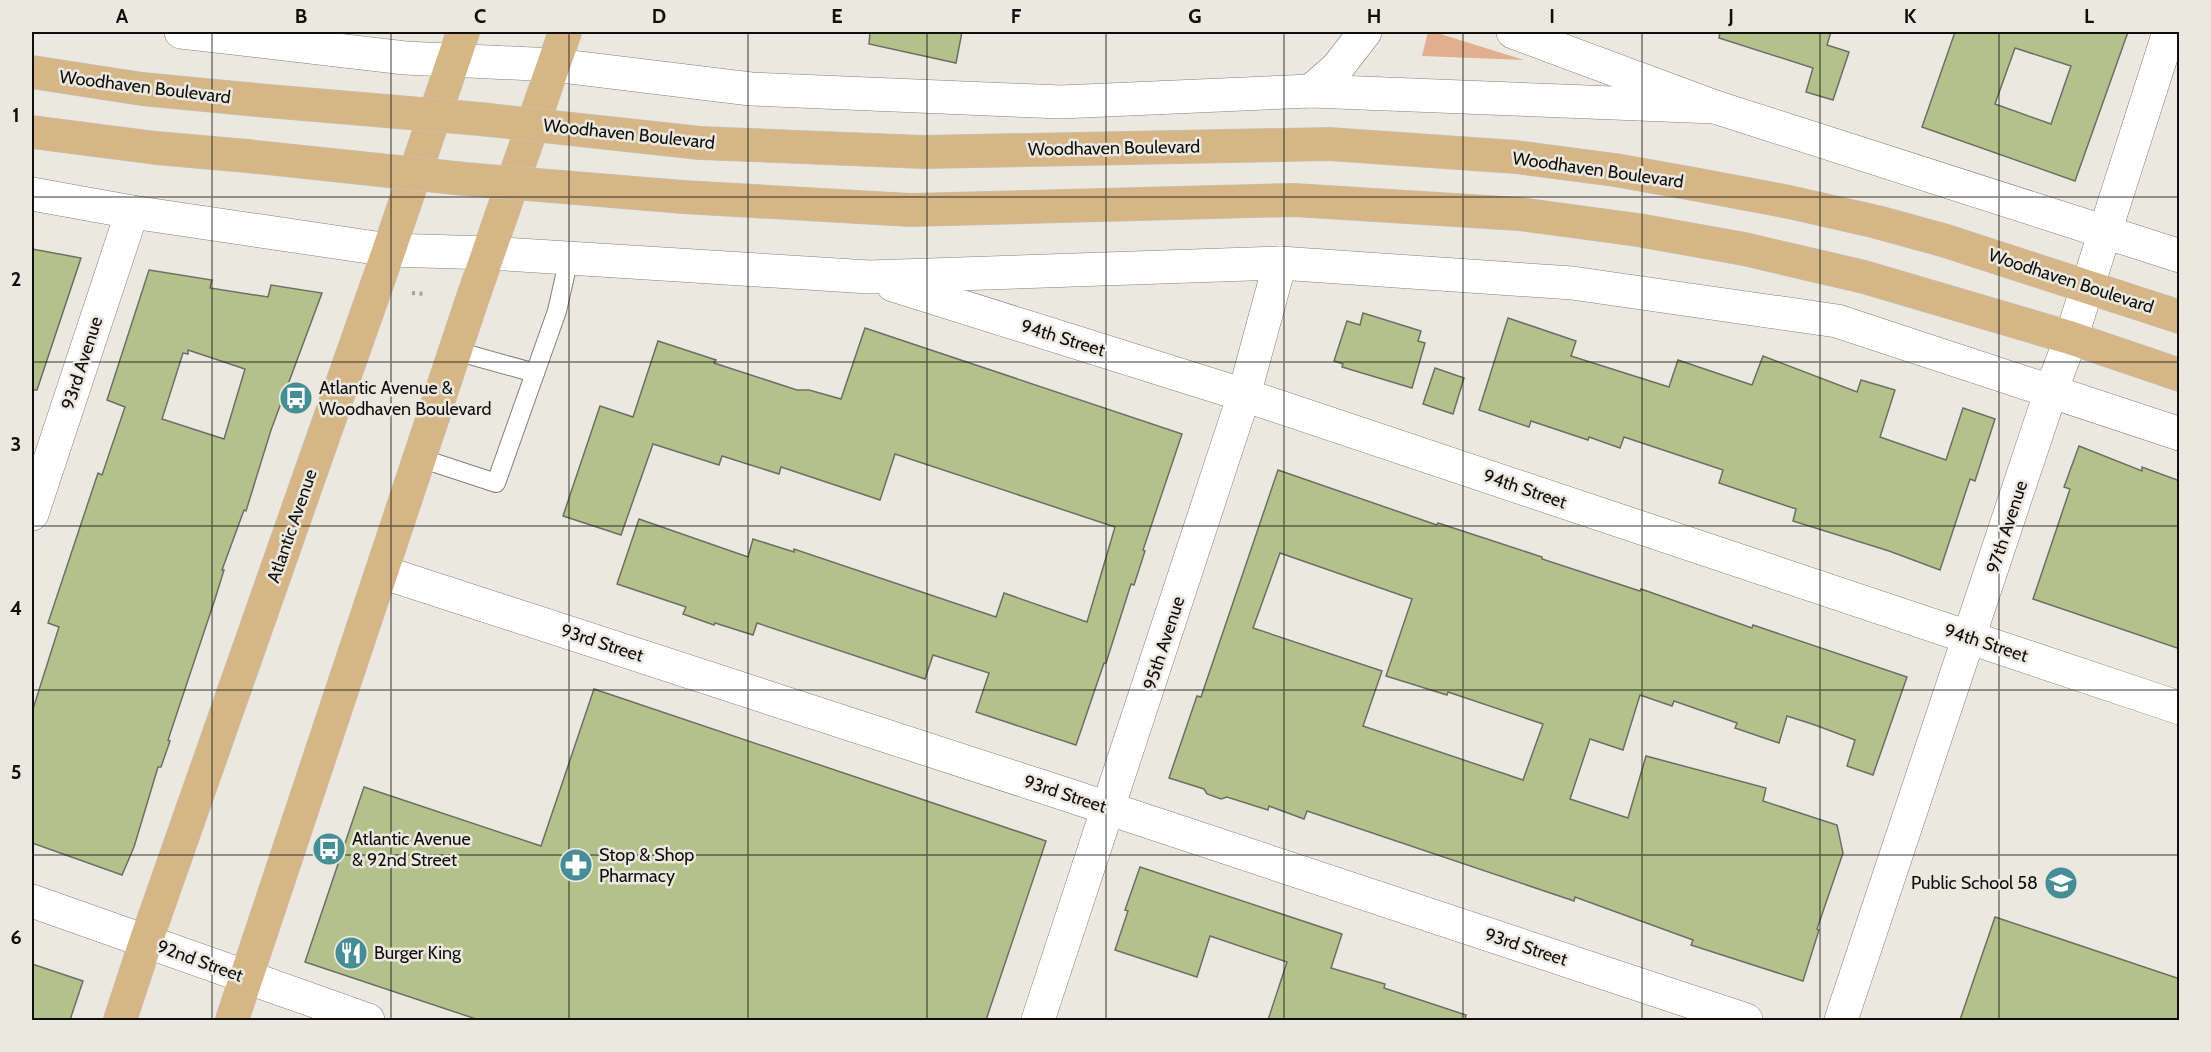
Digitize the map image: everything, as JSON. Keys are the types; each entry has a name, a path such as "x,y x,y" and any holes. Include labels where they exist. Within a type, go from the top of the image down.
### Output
{"main road":[{"path":"232,1020 565,32"},
{"name":"Atlantic Avenue","path":"120,1020 458,47"},
{"name":"Woodhaven Boulevard","path":"32,72 142,89 480,119 700,142 923,152 1329,144 1516,158 1615,170 1789,202 1946,240 2180,317"},
{"path":"32,132 156,148 465,179 683,197 910,210 1294,200 1519,214 1638,230 1804,262 1923,292 2072,338 2180,375"}],"street":[{"path":"181,32 458,47 554,65 751,89 1061,102 1311,91 1714,107"},
{"path":"1311,91 1338,67 1365,32"},
{"path":"1513,32 1714,107 2180,256"},
{"name":"97th Avenue","path":"1841,1020 2051,391 2072,338 2169,32"},
{"path":"32,194 132,212 389,250 489,253 869,277 1280,263 1572,283 1837,321 2180,434"},
{"name":"93rd Avenue","path":"32,514 132,212"},
{"name":"95th Avenue","path":"1038,1020 1244,395 1280,263"},
{"name":"94th Street","path":"869,277 1244,395 2180,708"},
{"name":"93rd Street","path":"382,572 1109,808 1746,1020"},
{"name":"92nd Street","path":"32,901 369,1020"}],"lane":[{"path":"420,458 496,483 557,311 569,258"},
{"path":"456,351 535,373"}],"shaded area":[{"path":"1428,32 1434,32 1524,60 1422,56"}],"building":[{"path":"870,32 962,32 956,63 869,44"},
{"path":"1720,32 1831,32 1827,45 1849,52 1833,100 1806,92 1813,68 1719,38"},
{"path":"1955,32 2128,32 2075,181 1922,127","holes":["2015,48 2071,66 2051,124 1995,104"]},
{"path":"32,249 81,258 37,390 32,390"},
{"path":"149,270 212,280 210,288 268,297 271,285 322,293 271,430 246,511 244,510 222,570 224,570 215,599 168,740 170,741 161,767 158,767 134,847 122,875 32,843 32,712 59,627 48,623 98,473 102,475 125,407 107,400","holes":["188,350 245,369 224,439 162,419 183,353 188,354"]},
{"path":"1363,313 1421,331 1418,341 1425,343 1412,388 1342,367 1343,364 1334,361 1347,321 1360,325"},
{"path":"1508,318 1576,341 1571,356 1669,387 1678,360 1752,385 1763,356 1857,392 1861,380 1895,390 1880,437 1946,460 1963,408 1995,419 1975,481 1970,479 1940,570 1889,551 1793,521 1796,509 1719,483 1723,470 1624,437 1620,448 1531,421 1529,427 1479,410"},
{"path":"865,328 1182,434 1143,550 1145,551 1134,585 1131,584 1106,663 1104,663 1076,745 976,712 989,673 933,655 925,679 757,623 753,635 715,623 714,625 683,614 686,607 617,584 639,519 748,557 753,539 794,552 794,549 996,617 1004,593 1087,622 1115,527 895,454 880,500 781,467 779,474 722,456 719,465 653,444 621,535 563,516 600,406 633,417 658,341 716,360 714,363 797,390 809,390 841,399"},
{"path":"1435,368 1464,378 1453,414 1423,404"},
{"path":"2079,446 2142,471 2142,467 2180,481 2180,649 2033,599 2070,489 2064,487"},
{"path":"1278,470 1437,525 1438,523 1752,628 1753,625 1907,677 1873,775 1847,766 1855,740 1815,725 1787,716 1779,743 1735,728 1737,723 1674,701 1672,706 1640,695 1623,750 1590,739 1570,799 1628,818 1646,756 1766,788 1763,801 1837,825 1843,853 1817,929 1819,930 1803,981 1691,945 1693,940 1575,897 1574,901 1307,811 1304,819 1269,806 1268,810 1227,797 1221,799 1207,794 1204,789 1169,778 1197,696 1201,697","holes":["1280,553 1412,599 1386,676 1447,695 1448,692 1543,724 1523,780 1363,726 1382,671 1253,628"]},
{"path":"594,689 1046,841 986,1020 479,1020 305,962 364,787 541,846"},
{"path":"1140,867 1342,934 1331,968 1385,984 1384,988 1466,1015 1465,1020 1268,1020 1287,962 1210,936 1197,977 1115,950 1128,911 1125,910"},
{"path":"1995,917 2180,979 2180,1020 1960,1020"},
{"path":"32,964 83,981 70,1020 32,1020"}],"place":[{"name":"Atlantic Avenue & Woodhaven Boulevard","path":"296,398"},
{"name":"Atlantic Avenue & 92nd Street","path":"329,849"},
{"name":"Stop & Shop Pharmacy","path":"576,865"},
{"name":"Public School 58","path":"2061,883"},
{"name":"Burger King","path":"351,953"}]}
